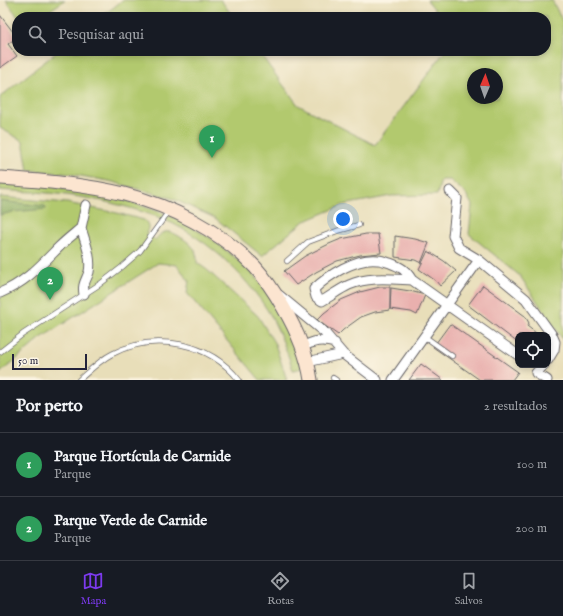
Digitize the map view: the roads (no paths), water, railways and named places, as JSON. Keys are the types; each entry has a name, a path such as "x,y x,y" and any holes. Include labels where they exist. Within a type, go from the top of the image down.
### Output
{"street":[{"path":"0,178 92,187 130,196 170,210 206,229 231,246 254,267 273,290 294,326 307,362 311,380"},
{"path":"450,191 457,198 453,236 459,248 478,260 526,299 550,332"},
{"path":"84,294 83,287 89,271 88,251 81,228 86,205"},
{"path":"0,293 27,278 81,228"},
{"path":"412,280 382,278 363,281 350,285 322,301 316,297 314,289 335,272 362,261 378,260 397,265 407,271 412,280 515,353"},
{"path":"393,380 478,260"},
{"path":"273,290 325,333 343,354 377,380"},
{"path":"551,334 555,342 554,350 551,355"},
{"path":"302,347 317,341 326,340 335,343"},
{"path":"307,362 343,354"},
{"path":"535,373 547,380"}],"lane":[{"path":"0,352 23,334 122,267 140,251 170,210"},
{"path":"286,261 308,242 337,230 359,225"},
{"path":"424,336 452,356"},
{"path":"79,380 113,353 139,344 165,342 182,344 200,350 220,362 233,372 239,380"}],"place":[{"name":"Parque Hortícula de Carnide","path":"212,158"},
{"name":"Parque Verde de Carnide","path":"50,300"}]}
